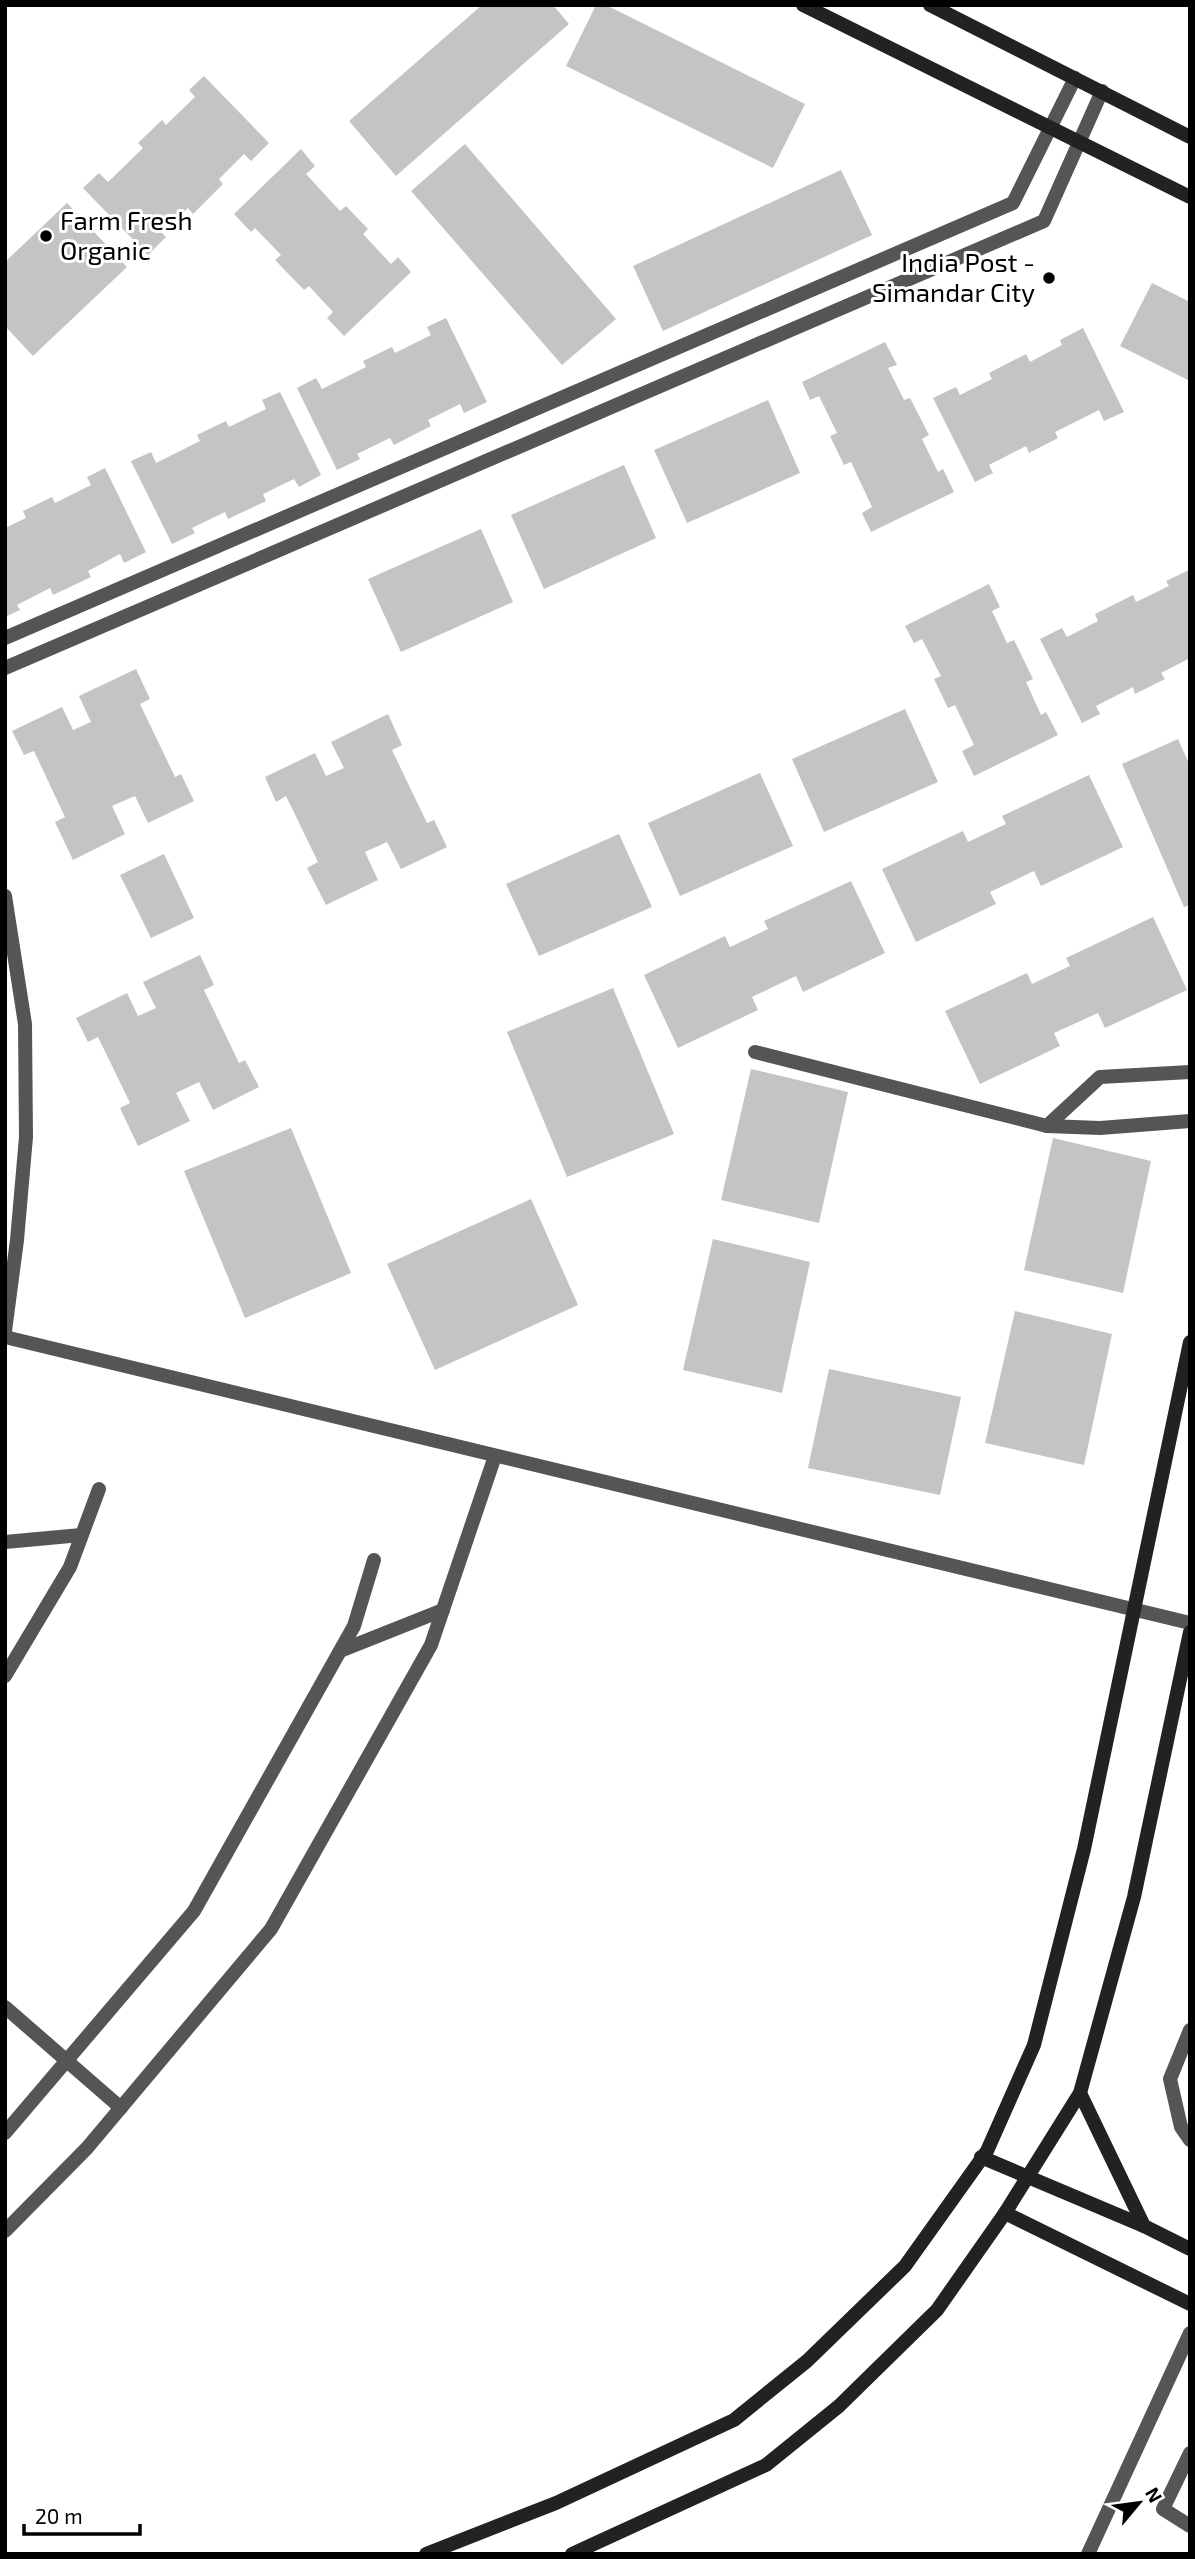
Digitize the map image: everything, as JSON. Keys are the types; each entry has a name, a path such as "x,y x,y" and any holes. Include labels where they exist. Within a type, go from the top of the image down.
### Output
{"street":[{"path":"803,5 1190,197"},
{"path":"930,5 1190,137"},
{"path":"5,638 1013,203 1075,78"},
{"path":"5,667 1044,221 1102,91"},
{"path":"5,896 25,1024 26,1099 26,1137 17,1240 5,1331"},
{"path":"755,1052 1047,1126 1100,1128 1190,1121"},
{"path":"1047,1126 1100,1077 1190,1072"},
{"path":"5,1337 1135,1612 1190,1623"},
{"path":"426,2554 555,2503 734,2420 807,2361 905,2266 987,2151 1034,2045 1084,1849 1190,1342"},
{"path":"5,2231 88,2148 271,1929 431,1645 495,1456"},
{"path":"5,1676 70,1567 99,1489"},
{"path":"5,1542 81,1535"},
{"path":"5,2133 194,1910 354,1626 374,1560"},
{"path":"340,1651 443,1610"},
{"path":"572,2554 766,2465 839,2406 937,2310 1005,2213 1080,2093 1134,1897 1190,1632"},
{"path":"5,2007 121,2108"},
{"path":"1190,2030 1170,2079 1181,2127 1190,2140"},
{"path":"1080,2093 1144,2226"},
{"path":"981,2158 1144,2226 1190,2249"},
{"path":"1005,2213 1190,2304"},
{"path":"1088,2554 1190,2333"},
{"path":"1190,2453 1163,2509 1190,2526"}],"building":[{"path":"482,5 553,5 569,24 396,176 349,121"},
{"path":"596,5 606,5 805,104 773,168 566,66"},
{"path":"204,76 269,143 251,161 244,154 219,179 223,184 193,214 188,208 162,233 166,237 148,255 83,188 99,173 108,182 143,148 138,143 162,120 166,125 195,97 189,90"},
{"path":"465,144 616,319 562,365 411,191"},
{"path":"301,149 315,166 306,174 340,211 346,206 368,229 363,234 391,264 398,257 411,272 344,336 327,318 333,312 309,286 304,290 275,260 281,255 255,228 251,232 234,214"},
{"path":"841,170 872,235 663,331 633,266"},
{"path":"67,203 127,267 33,356 5,326 5,262"},
{"path":"1152,283 1190,302 1190,381 1120,346"},
{"path":"446,318 487,402 464,413 460,404 428,420 431,426 394,445 390,438 357,454 360,459 337,470 297,388 316,378 322,389 366,367 363,361 392,347 395,353 431,335 427,327"},
{"path":"1083,328 1124,412 1104,421 1099,410 1055,432 1058,438 1029,453 1026,446 989,465 993,473 975,482 933,398 956,387 960,395 992,379 989,373 1026,354 1030,362 1062,345 1060,340"},
{"path":"885,342 897,365 888,368 904,400 910,398 929,435 922,439 938,472 943,469 954,492 871,532 862,513 872,507 851,462 844,465 830,436 837,433 819,396 810,400 802,382"},
{"path":"280,392 321,475 299,487 294,479 263,494 266,501 228,519 225,512 192,528 195,533 172,544 131,461 151,452 156,463 200,441 197,435 226,421 229,427 266,409 262,400"},
{"path":"768,400 800,473 687,523 654,450"},
{"path":"624,465 656,538 544,589 511,515"},
{"path":"105,468 146,552 124,563 120,554 88,571 91,577 53,595 50,588 17,605 20,610 5,617 5,528 26,518 23,511 52,497 55,503 91,485 87,477"},
{"path":"481,529 513,602 401,652 368,579"},
{"path":"1189,570 1190,658 1161,673 1165,679 1135,694 1133,687 1096,706 1100,714 1082,723 1040,639 1062,628 1067,637 1098,621 1095,614 1133,595 1136,602 1169,586 1166,581"},
{"path":"989,584 1000,607 992,611 1007,643 1014,640 1033,679 1026,682 1041,715 1046,712 1058,735 974,776 962,751 974,745 955,705 948,708 934,679 941,676 922,639 914,643 905,626"},
{"path":"136,669 150,699 140,704 175,777 181,774 194,801 148,823 135,796 112,806 125,834 73,860 55,822 65,817 34,751 24,755 12,731 62,707 73,730 91,722 79,696"},
{"path":"905,709 938,782 824,832 792,759"},
{"path":"388,714 402,745 392,750 427,823 434,820 447,847 401,869 387,842 365,852 378,880 326,905 307,868 318,862 286,796 276,802 265,777 315,753 326,776 344,768 331,742"},
{"path":"1178,739 1190,766 1190,905 1184,907 1122,764"},
{"path":"760,773 793,846 680,896 648,823"},
{"path":"1089,775 1123,847 1041,886 1034,871 990,892 996,904 916,942 882,869 963,831 968,842 1006,824 1002,816"},
{"path":"619,834 652,907 539,956 506,884"},
{"path":"164,854 194,918 151,938 120,875"},
{"path":"851,881 885,953 803,992 796,976 752,997 758,1010 678,1048 644,975 725,936 730,947 768,929 764,921"},
{"path":"1153,917 1187,990 1105,1028 1098,1013 1054,1033 1060,1046 980,1084 945,1011 1027,973 1032,984 1070,966 1066,958"},
{"path":"200,955 214,985 204,990 239,1063 245,1060 259,1087 213,1110 199,1082 176,1093 190,1121 138,1146 120,1108 130,1103 98,1037 88,1042 76,1018 127,993 138,1016 156,1008 143,982"},
{"path":"613,988 674,1134 567,1177 507,1032"},
{"path":"751,1069 848,1092 819,1223 721,1200"},
{"path":"291,1128 351,1273 245,1318 184,1171"},
{"path":"1053,1138 1151,1161 1123,1293 1024,1270"},
{"path":"531,1199 578,1305 435,1370 387,1264"},
{"path":"713,1239 810,1262 782,1393 683,1370"},
{"path":"1015,1311 1112,1334 1084,1465 985,1443"},
{"path":"829,1369 961,1397 940,1495 808,1468"}],"place":[{"name":"Farm Fresh Organic","path":"46,236"},
{"name":"India Post - Simandar City","path":"1049,278"}]}
